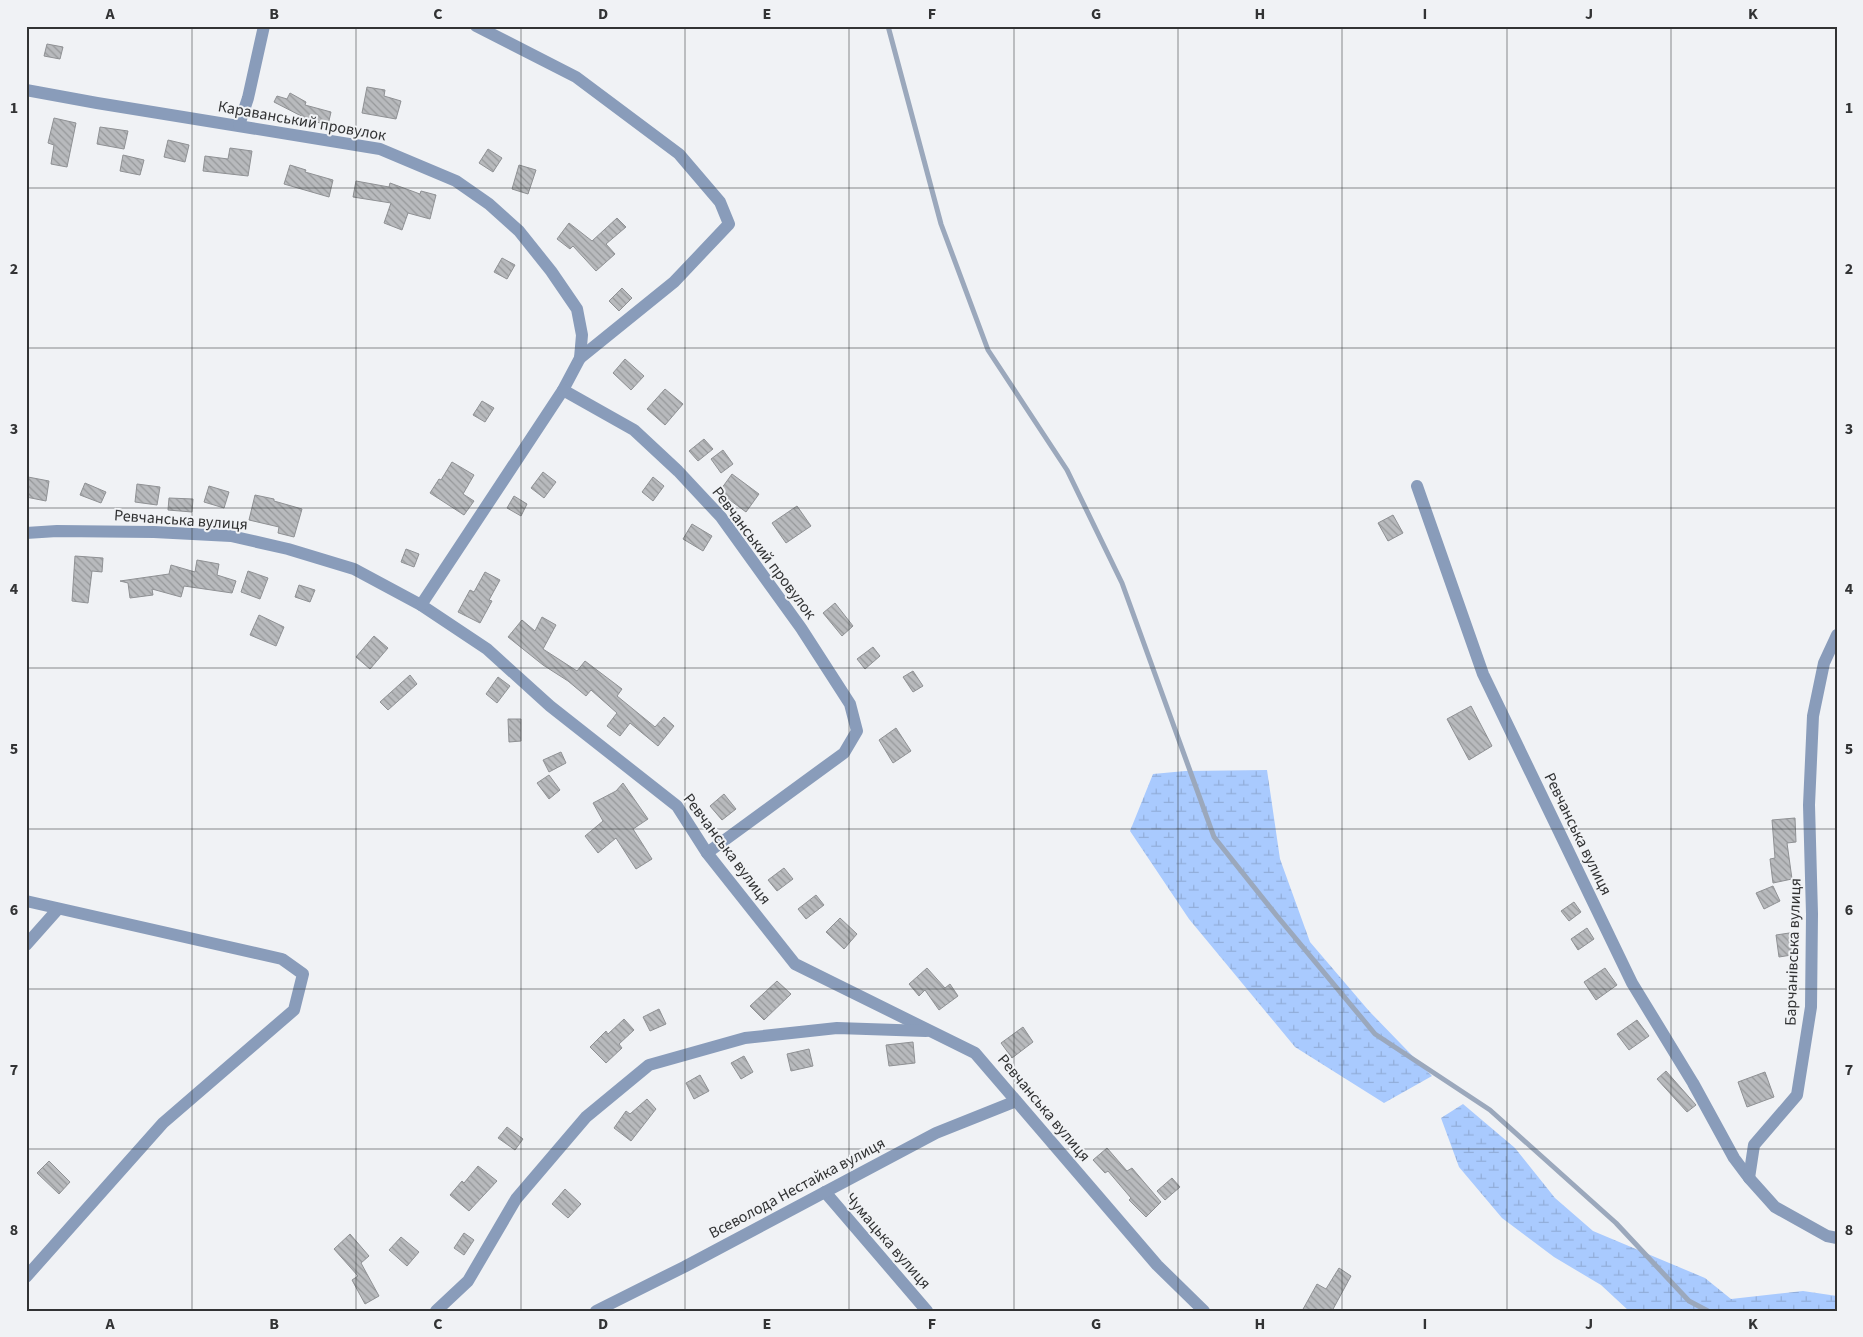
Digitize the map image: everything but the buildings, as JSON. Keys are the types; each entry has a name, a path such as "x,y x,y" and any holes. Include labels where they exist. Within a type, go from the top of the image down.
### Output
{"street":[{"path":"239,125 248,98 264,26"},
{"path":"476,26 576,77 679,154 720,202 729,224 674,282 580,358"},
{"name":"Караванський провулок","path":"26,90 380,149 456,181 489,204 519,231 551,271 577,309 582,335 580,358 563,390"},
{"path":"421,605 563,390"},
{"name":"Ревчанський провулок","path":"563,390 634,430 678,471 720,517 801,628 850,704 857,731 844,753 706,853"},
{"name":"Ревчанська вулиця","path":"1418,486 1483,674 1632,983 1693,1083 1734,1158 1749,1178"},
{"name":"Ревчанська вулиця","path":"26,533 57,531 154,532 231,536 288,549 354,569 421,605 487,649 550,706 677,806 706,853 796,964 975,1053 1157,1266 1204,1311"},
{"name":"Барчанівська вулиця","path":"1749,1178 1754,1145 1797,1095 1811,1007 1812,914 1809,805 1813,716 1824,663 1837,635"},
{"path":"26,902 282,959 303,974 294,1010 163,1122 26,1277"},
{"path":"26,945 58,909"},
{"path":"436,1311 468,1281 516,1199 586,1116 649,1064 755,1037 837,1028 931,1031"},
{"name":"Всеволода Нестайка вулиця","path":"596,1311 684,1267 936,1133 1016,1101"},
{"path":"1749,1178 1776,1207 1826,1236 1837,1238"},
{"name":"Чумацька вулиця","path":"825,1192 927,1311"}],"green space":[{"path":"1267,770 1280,859 1310,942 1369,1011 1432,1076 1384,1103 1295,1047 1189,919 1130,831 1153,774 1185,771"},
{"path":"1463,1104 1515,1148 1555,1198 1593,1231 1705,1278 1731,1299 1803,1291 1837,1296 1837,1311 1629,1311 1601,1285 1554,1257 1502,1218 1459,1167 1441,1118"}],"waterway":[{"path":"888,26 941,224 988,350 1067,470 1122,583 1214,837 1375,1034 1490,1110 1616,1223 1689,1301 1708,1311"}]}
